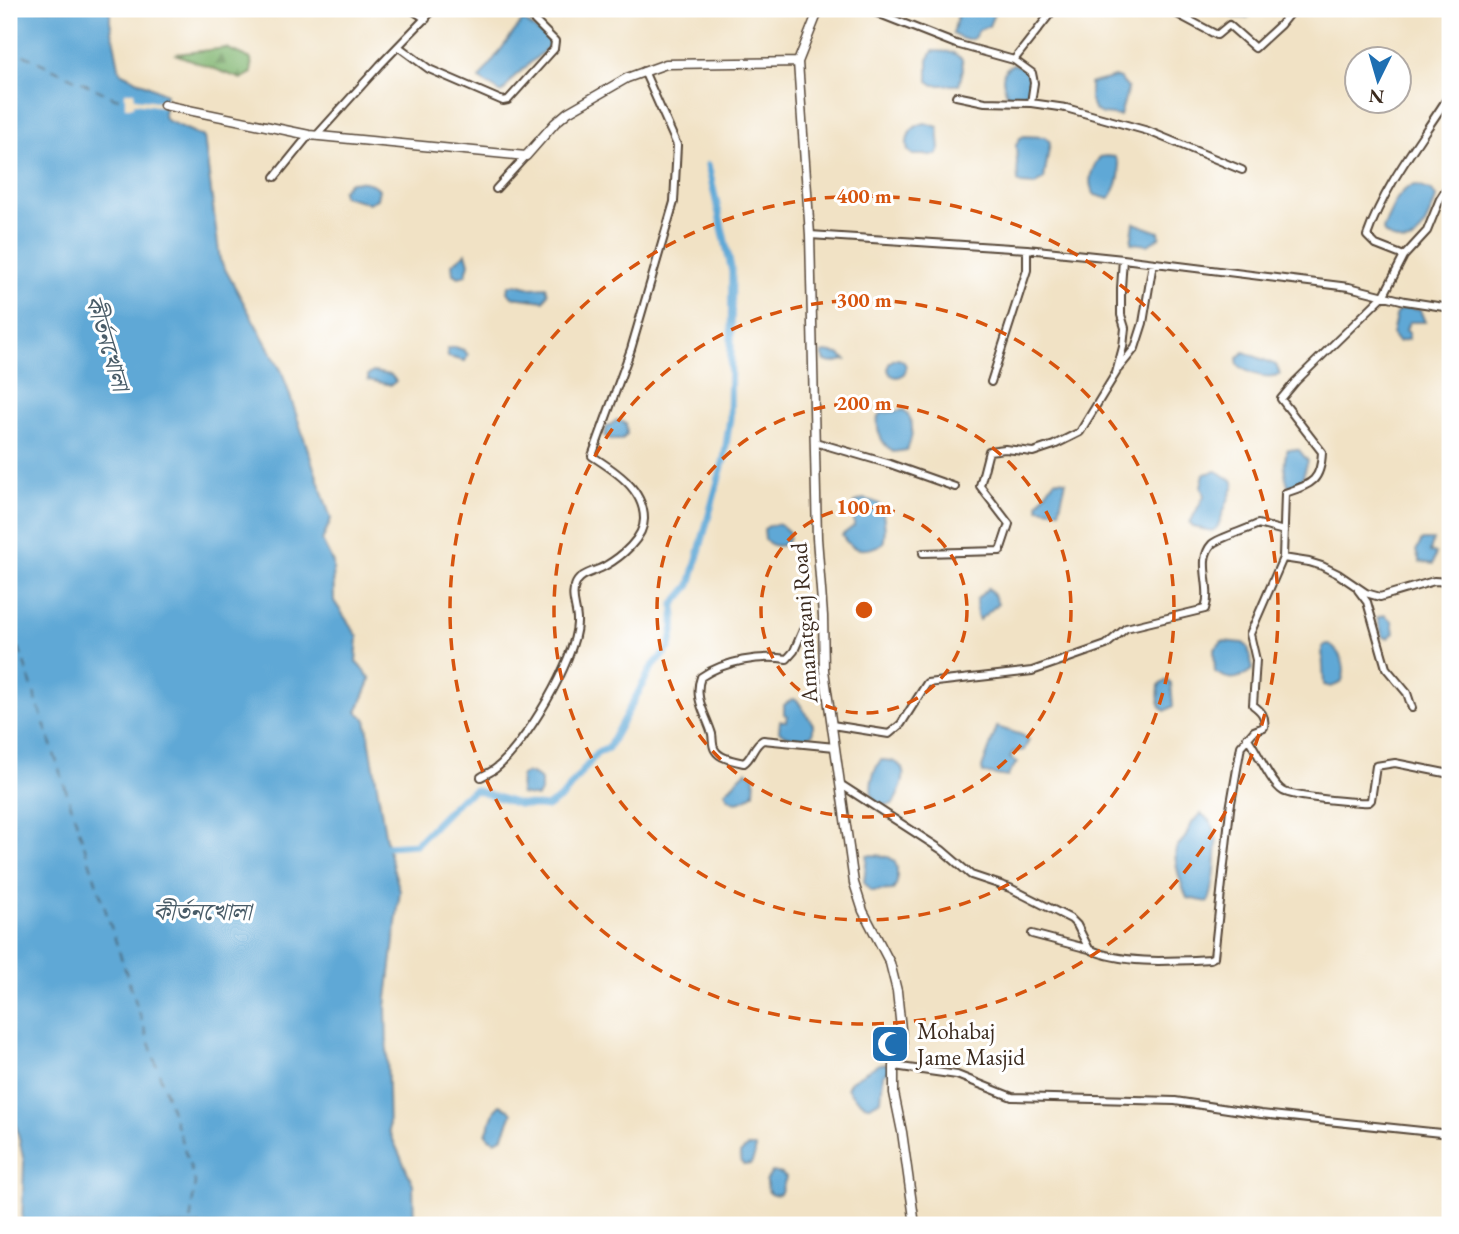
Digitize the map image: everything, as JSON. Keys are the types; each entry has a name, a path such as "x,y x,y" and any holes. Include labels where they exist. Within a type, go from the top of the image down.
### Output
{"main road":[{"name":"Amanatganj Road","path":"819,9 798,62 810,235 817,538 824,670 854,883 863,911 890,963 897,991 903,1048 894,1066 894,1093 915,1225"},
{"path":"164,105 313,135 526,156 568,112 610,86 644,71 666,64 798,62"}],"street":[{"path":"411,9 426,19"},
{"path":"275,177 435,9"},
{"path":"399,47 429,69 503,102 508,100 554,49 555,41 532,18 538,9"},
{"path":"867,9 956,44 1014,60 1032,73 1034,83 1031,103"},
{"path":"1014,60 1054,9"},
{"path":"1168,9 1217,35 1229,25 1238,36 1255,48 1293,9"},
{"path":"481,777 496,768 520,739 558,683 578,622 574,608 575,586 584,575 605,567 637,539 645,520 641,501 626,480 592,456 631,349 674,202 677,145 644,71"},
{"path":"1404,256 1376,245 1367,236 1392,184 1450,94"},
{"path":"956,96 985,102 1031,103 1066,108 1149,131 1242,170"},
{"path":"496,189 526,156"},
{"path":"1032,934 1114,958 1198,960 1214,957 1230,809 1241,746 1247,737 1264,727 1265,720 1262,712 1253,705 1256,660 1250,634 1283,558 1285,493 1308,485 1321,470 1322,452 1281,399 1384,295 1404,256 1427,231 1440,199 1450,183"},
{"path":"810,235 1027,249 1123,259 1349,287 1405,301 1450,308"},
{"path":"991,382 1027,270 1027,249"},
{"path":"1115,373 1123,347 1125,328 1121,315 1123,259"},
{"path":"923,553 1000,551 1009,524 980,486 989,451 1005,449 1033,452 1054,446 1080,432 1115,373 1135,348 1143,323 1153,263"},
{"path":"815,442 955,487"},
{"path":"832,725 889,734 901,724 927,683 1032,671 1106,645 1126,628 1205,608 1209,584 1204,566 1213,543 1258,524 1284,531"},
{"path":"1283,558 1322,566 1366,593 1380,597 1434,581 1450,582"},
{"path":"1353,583 1367,602 1386,668 1407,693 1412,708"},
{"path":"823,626 810,626 803,630 794,651 787,659 771,657 728,664 710,671 702,677 697,687 698,698 711,731 713,748 723,757 748,761 756,744 763,740 835,747"},
{"path":"1247,737 1273,780 1283,791 1369,802 1376,765 1395,763 1450,774"},
{"path":"840,784 942,850 971,875 1010,888 1071,919 1089,949"},
{"path":"894,1066 957,1075 1012,1097 1175,1101 1261,1114 1450,1134"}],"green space":[{"path":"226,48 251,59 252,73 241,79 175,54"}],"water":[{"name":"কীর্তনখোলা","path":"9,9 110,9 120,72 166,94 166,120 204,137 220,260 282,372 331,519 322,541 333,563 334,601 358,637 356,662 371,679 357,712 366,719 387,846 400,891 386,1007 389,1131 413,1184 414,1225 22,1225 24,1162 9,1091"},
{"path":"959,9 996,9 989,26 979,30 973,39 963,39 953,34"},
{"path":"1222,9 1257,9 1247,18 1232,17"},
{"path":"523,20 550,41 551,45 514,77 502,93 479,79"},
{"path":"933,51 952,52 962,59 963,69 959,85 934,85 928,81 928,60"},
{"path":"1013,64 1024,69 1029,76 1030,98 1015,99 1008,96 1003,82 1004,74"},
{"path":"1114,77 1120,79 1128,88 1120,116 1094,110 1090,98 1090,84"},
{"path":"925,123 938,127 940,149 937,155 913,155 908,151 908,137 916,127"},
{"path":"1024,136 1045,137 1050,142 1044,179 1035,185 1021,184 1018,181 1016,145"},
{"path":"1100,157 1115,157 1119,167 1117,184 1109,199 1095,195 1090,181"},
{"path":"350,182 373,184 379,189 377,199 369,203 343,196 342,190"},
{"path":"1415,185 1432,191 1436,197 1435,202 1417,236 1404,242 1395,240 1384,233 1383,229 1399,196"},
{"path":"1134,223 1159,232 1160,237 1148,245 1131,243"},
{"path":"466,253 469,263 466,275 459,277 453,274 452,264"},
{"path":"516,284 531,288 546,287 548,293 544,301 512,297 508,292 509,286"},
{"path":"1405,308 1420,310 1425,322 1409,322 1406,330 1409,339 1398,342 1392,334 1397,312"},
{"path":"455,347 464,350 468,355 465,361 448,357 447,349"},
{"path":"1244,352 1276,365 1280,374 1264,376 1242,368 1237,359"},
{"path":"822,354 839,354 846,360 831,363 825,361"},
{"path":"897,359 903,362 906,368 903,374 897,377 891,374 888,368 891,362"},
{"path":"373,372 391,375 396,381 391,385 368,380 368,375"},
{"path":"904,410 912,424 911,439 907,450 893,452 880,436 878,416"},
{"path":"617,420 626,423 627,434 622,440 604,436 607,427"},
{"path":"1288,449 1299,450 1308,461 1300,485 1290,487 1285,467"},
{"path":"1216,471 1232,480 1234,485 1217,528 1212,531 1193,527 1190,523 1204,496 1201,486 1204,474"},
{"path":"1054,481 1066,481 1059,511 1039,508 1038,504"},
{"path":"863,499 879,504 883,512 884,535 883,543 860,549 850,545 842,535 854,526 854,503"},
{"path":"780,524 789,532 789,537 784,544 777,546 765,540 764,529"},
{"path":"1422,540 1433,540 1430,552 1436,553 1433,564 1420,562 1416,551"},
{"path":"988,588 998,604 979,620 976,600"},
{"path":"1384,615 1392,621 1394,633 1388,638 1383,637 1377,618"},
{"path":"1222,641 1243,643 1248,647 1253,669 1234,678 1215,672 1214,650"},
{"path":"1328,644 1340,656 1344,667 1341,683 1331,687 1324,685 1322,649"},
{"path":"1167,680 1171,683 1173,706 1165,711 1159,703 1158,692 1159,685"},
{"path":"792,699 797,700 813,724 813,734 796,737 779,731 780,721 786,721 787,716 784,714 784,705"},
{"path":"997,727 1029,740 1024,750 1013,752 1010,758 1017,762 1007,777 983,773 982,768"},
{"path":"881,760 899,764 904,775 893,804 883,805 877,802 871,790 874,774"},
{"path":"746,771 755,776 754,793 738,802 731,800 725,792"},
{"path":"526,773 541,780 541,791 537,797 520,794 521,775"},
{"path":"1201,814 1211,823 1216,837 1214,878 1208,902 1187,898 1175,854 1190,826"},
{"path":"867,855 888,857 895,862 897,880 893,890 871,891 864,882"},
{"path":"879,1064 890,1066 889,1071 883,1075 881,1100 870,1106 857,1099 847,1088 851,1081"},
{"path":"500,1105 512,1113 502,1138 495,1141 486,1134 495,1110"},
{"path":"747,1147 755,1147 755,1154 751,1164 744,1165 740,1154"},
{"path":"772,1172 782,1174 786,1178 780,1194 772,1195 768,1191 766,1181"}],"pier":[{"path":"125,92 134,92 135,98 165,102 164,107 134,103 134,107 125,107"}],"waterway":[{"path":"387,846 416,844 460,799 475,790 518,804 547,807 563,796 597,753 608,748 652,667 670,647 674,604 690,585 724,459 730,418 732,272 708,165"}],"ferry route":[{"path":"9,48 115,98 125,99"},
{"path":"9,617 195,1182 190,1225"}],"place":[{"name":"Mohabaj Jame Masjid","path":"890,1044"}]}
